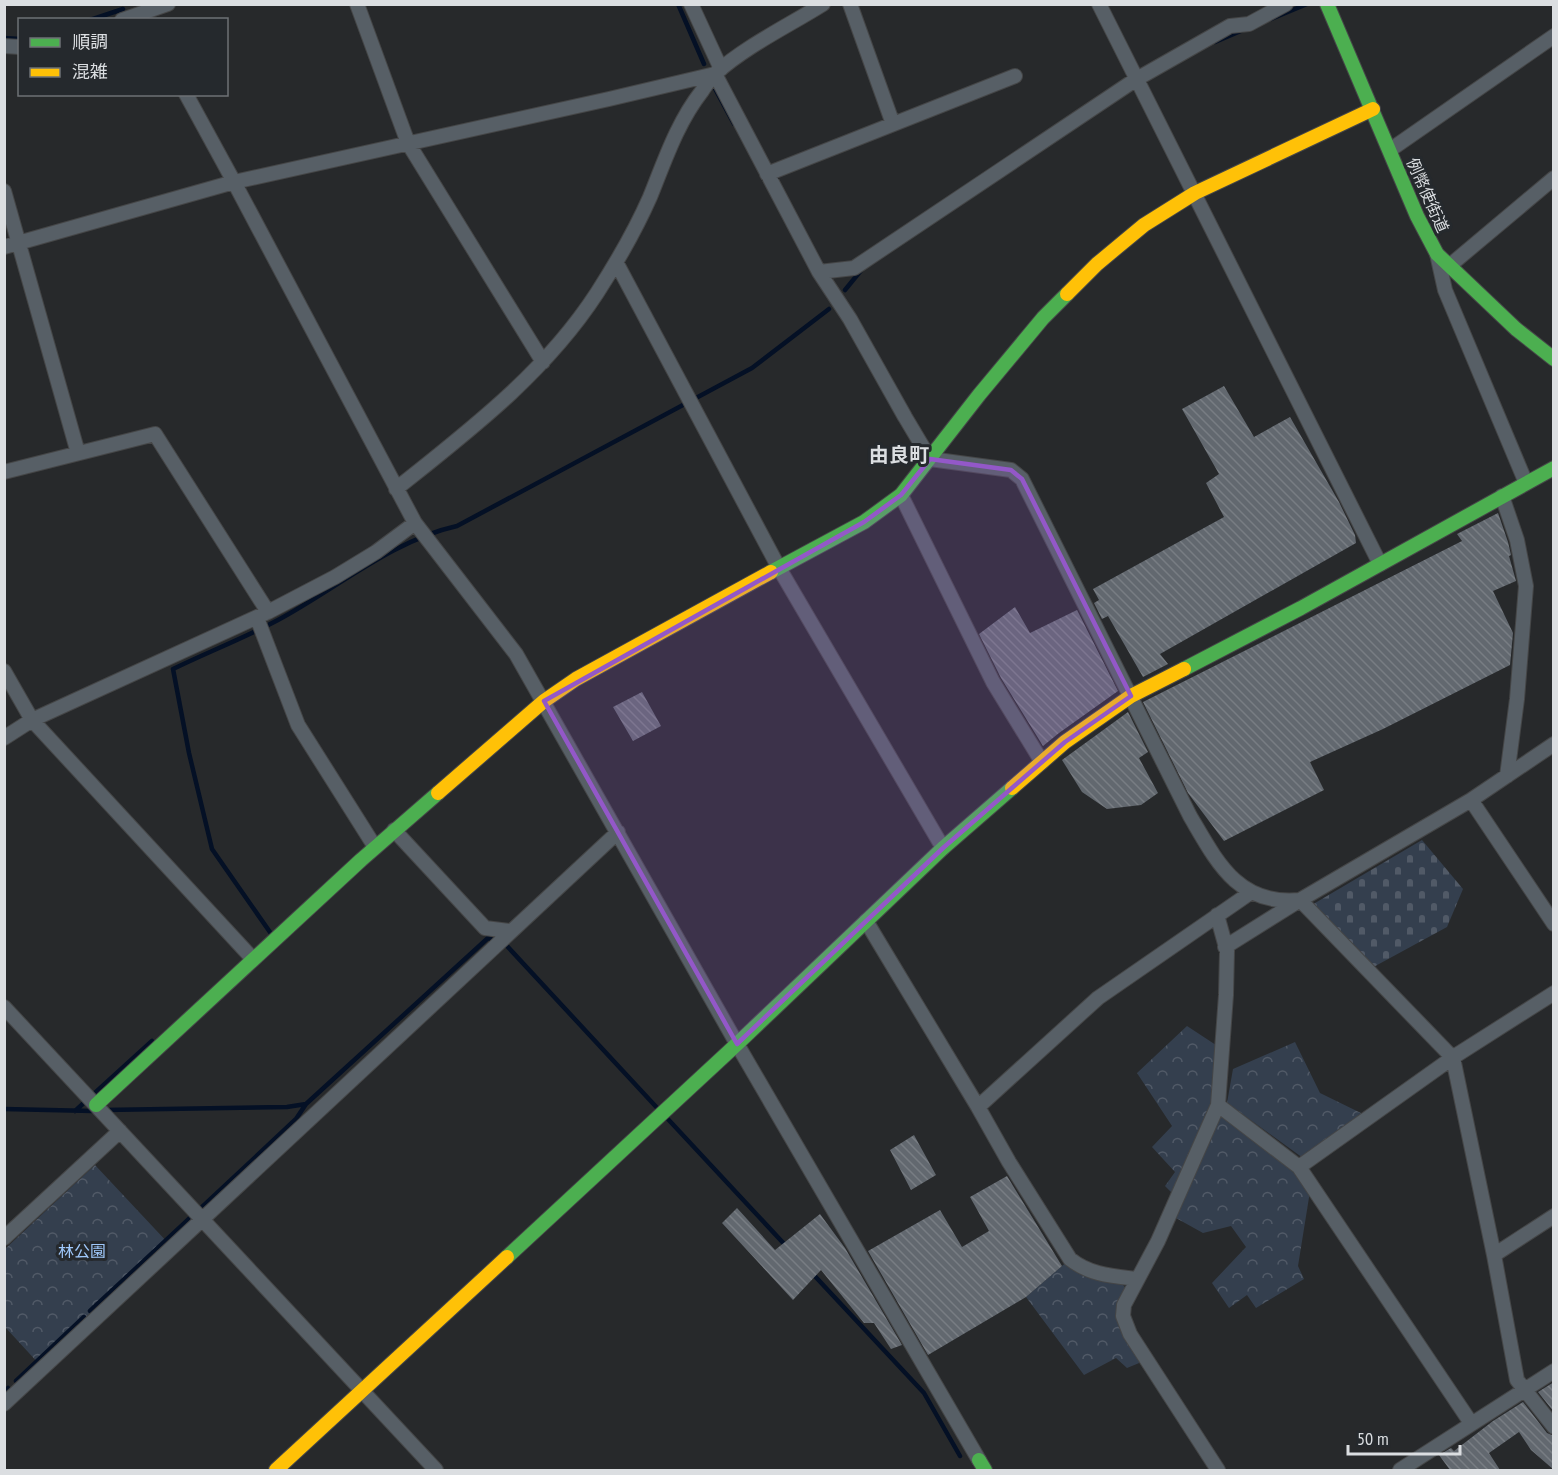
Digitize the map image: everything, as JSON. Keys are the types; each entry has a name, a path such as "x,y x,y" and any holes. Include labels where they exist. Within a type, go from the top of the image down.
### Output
{"street":[{"path":"140,13 168,4"},
{"path":"357,4 408,143 543,362"},
{"path":"691,4 718,71 819,272 850,319 930,459"},
{"path":"396,489 475,427 543,362 596,294 636,227 676,133 696,98 718,71 745,51 823,4"},
{"path":"850,4 893,124"},
{"path":"1099,4 1135,80 1195,193 1380,564"},
{"path":"819,272 854,268 1135,80 1230,26 1249,24 1286,4"},
{"name":"例幣使街道","path":"1327,4 1417,216 1437,254 1448,267 1516,329 1554,359"},
{"path":"1390,150 1554,36"},
{"path":"4,247 234,182 718,71"},
{"path":"768,174 1015,76"},
{"path":"187,96 415,523 516,654 737,1044 982,1465"},
{"path":"96,1105 375,847 544,701 576,679 864,522 901,495 1043,318 1097,264 1144,225 1195,193 1373,109"},
{"path":"1448,267 1554,178"},
{"path":"4,191 78,453"},
{"path":"1437,254 1445,290 1526,483"},
{"path":"616,262 779,568 943,849"},
{"path":"4,472 155,434 263,615 298,725 375,847"},
{"path":"930,459 1011,470 1022,478 1190,816 1210,851 1226,871 1250,893 1284,902 1300,900"},
{"path":"276,1470 737,1044 943,849 1065,742 1131,696 1380,564 1554,468"},
{"path":"901,495 993,682 1042,762"},
{"path":"1502,496 1517,540 1526,586 1517,699 1507,776"},
{"path":"4,738 32,720 263,615 335,577 376,552 415,523"},
{"path":"4,671 32,720 253,959"},
{"path":"1225,947 1300,900 1471,800 1554,744"},
{"path":"1471,800 1554,924"},
{"path":"394,830 485,928 509,931"},
{"path":"4,1404 509,931 618,832"},
{"path":"978,1107 1098,998 1250,893"},
{"path":"1300,900 1453,1058 1494,1255 1517,1380 1554,1427"},
{"path":"1217,915 1225,947 1226,995 1218,1105 1158,1241 1124,1305 1123,1316 1130,1334 1218,1470"},
{"path":"866,921 1009,1162 1070,1259 1082,1269 1137,1279"},
{"path":"1299,1167 1453,1058 1554,993"},
{"path":"4,1007 436,1470"},
{"path":"1218,1105 1299,1167 1472,1423"},
{"path":"4,1238 120,1131"},
{"path":"1494,1255 1554,1216"},
{"path":"1400,1470 1554,1371"}],"highlighted area":[{"path":"930,459 1011,470 1022,479 1131,696 1065,742 943,848 737,1044 544,701 864,522 901,495"}],"green space":[{"path":"1422,840 1463,889 1447,927 1368,970 1310,906"},
{"path":"1187,1026 1222,1049 1218,1105 1311,1185 1298,1266 1304,1279 1256,1308 1247,1295 1229,1308 1212,1283 1246,1247 1231,1226 1203,1233 1176,1218 1167,1222 1175,1196 1165,1186 1175,1172 1152,1147 1172,1126 1137,1073"},
{"path":"1295,1042 1320,1093 1365,1115 1303,1158 1227,1103 1233,1069"},
{"name":"林公園","path":"95,1165 169,1244 40,1365 5,1327 5,1249"},
{"path":"1070,1259 1116,1276 1127,1290 1123,1316 1144,1361 1127,1368 1116,1358 1084,1375 1026,1297"}],"building":[{"path":"1224,386 1254,437 1290,417 1339,502 1355,535 1356,543 1160,654 1168,664 1143,677 1108,616 1102,619 1094,603 1099,600 1093,589 1224,517 1206,483 1219,474 1182,409"},
{"path":"1498,513 1508,542 1511,555 1509,556 1516,581 1493,591 1513,633 1510,665 1383,729 1310,762 1324,790 1224,841 1188,793 1143,702 1462,541 1457,534"},
{"path":"1015,607 1030,633 1077,610 1118,691 1043,746 1001,678 979,634"},
{"path":"642,692 661,726 633,741 613,707"},
{"path":"1128,712 1148,752 1139,758 1158,793 1141,805 1107,809 1082,792 1062,760"},
{"path":"914,1135 936,1175 911,1190 890,1150"},
{"path":"1007,1176 1062,1266 1026,1297 928,1355 868,1251 940,1210 962,1247 989,1231 970,1197"},
{"path":"737,1208 775,1250 820,1214 845,1248 902,1345 891,1349 874,1323 864,1323 821,1270 793,1300 722,1223"},
{"path":"1554,1382 1554,1412 1538,1392"},
{"path":"1523,1402 1547,1433 1554,1436 1554,1470 1531,1450 1519,1432 1489,1453 1500,1470 1450,1470 1439,1455 1451,1448 1454,1451 1493,1421"}],"waterway":[{"path":"678,4 704,64"},
{"path":"1271,19 1307,4"},
{"path":"96,18 123,9"},
{"path":"1215,42 1243,30"},
{"path":"4,38 18,39"},
{"path":"713,85 734,124"},
{"path":"845,290 863,268"},
{"path":"271,936 212,849 189,753 173,669 278,620 410,542 457,526 752,368 829,309"},
{"path":"105,1110 287,1107 306,1104 488,938 506,945 660,1111"},
{"path":"75,1111 152,1041"},
{"path":"201,1208 296,1119 306,1104"},
{"path":"4,1109 93,1111"},
{"path":"666,1117 787,1247"},
{"path":"90,1311 191,1217"},
{"path":"811,1272 924,1393 960,1456"},
{"path":"16,1381 84,1317"},
{"path":"4,1392 8,1388"}],"traffic: fast":[{"path":"1327,4 1417,216 1437,254 1516,329 1554,359"},
{"path":"771,572 864,522 901,495 979,395 1043,318 1067,294"},
{"path":"1184,669 1301,608 1554,468"},
{"path":"507,1257 737,1044 943,848 1012,788"},
{"path":"96,1105 361,860 438,793"},
{"path":"979,1460 985,1470"}],"traffic: slow":[{"path":"1067,294 1097,264 1144,225 1195,193 1373,109"},
{"path":"438,793 544,701 576,679 771,572"},
{"path":"1012,788 1065,742 1131,696 1184,669"},
{"path":"276,1470 507,1257"}],"district":[{"name":"由良町","path":"899,455"}]}
